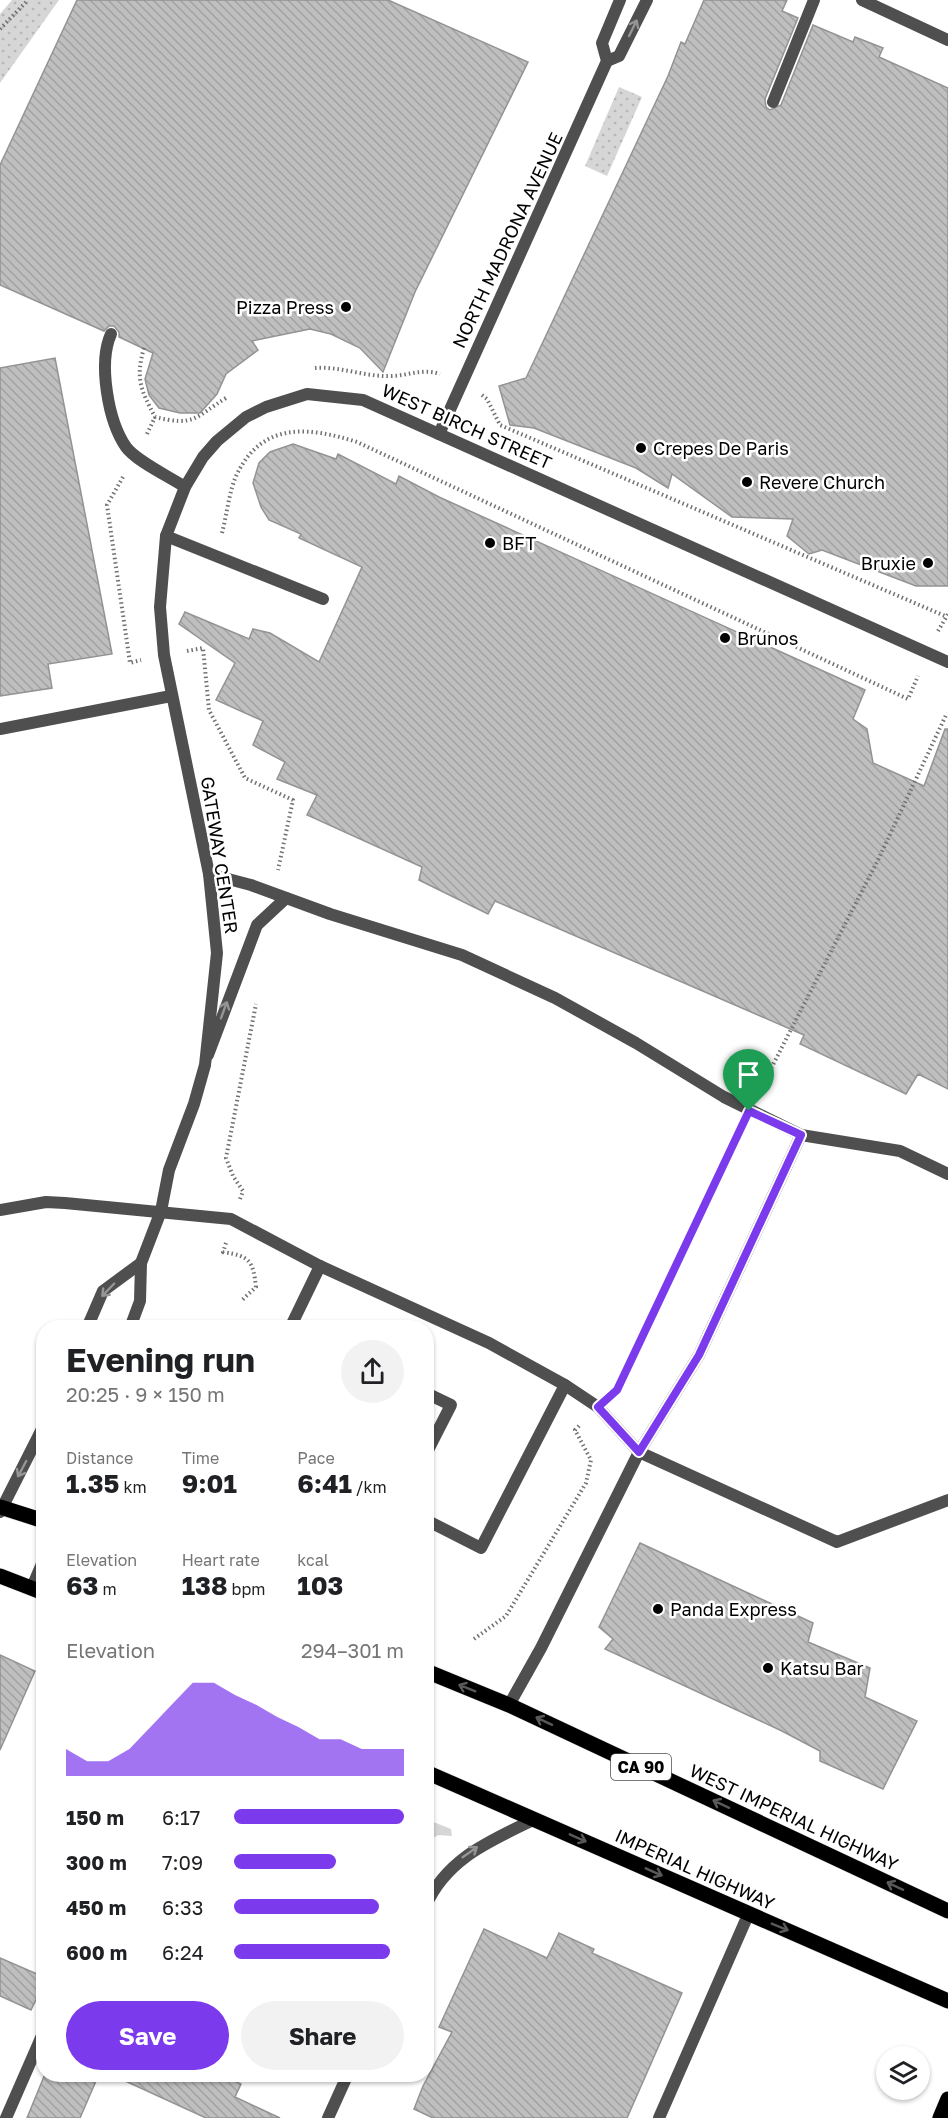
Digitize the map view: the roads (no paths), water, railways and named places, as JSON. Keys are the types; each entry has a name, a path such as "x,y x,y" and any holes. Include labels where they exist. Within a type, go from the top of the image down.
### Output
{"main road":[{"path":"1,1509 36,1519"},
{"path":"0,1576 36,1589"},
{"name":"WEST IMPERIAL HIGHWAY","path":"434,1674 509,1705 948,1911"},
{"name":"IMPERIAL HIGHWAY","path":"434,1775 948,2001"},
{"path":"940,2118 948,2099"}],"street":[{"name":"NORTH MADRONA AVENUE","path":"439,434 607,61 602,42 620,0"},
{"name":"NORTH MADRONA AVENUE","path":"607,61 619,56 647,0"},
{"path":"773,102 814,0"},
{"path":"862,0 948,40"},
{"path":"111,334 106,346 106,386 111,408 127,448 185,487"},
{"name":"WEST BIRCH STREET","path":"171,696 160,607 166,536 185,487 216,441 246,417 266,407 307,394 363,400 948,662"},
{"path":"166,536 323,599"},
{"path":"0,729 171,696"},
{"name":"GATEWAY CENTER","path":"132,1320 140,1301 141,1263 161,1211 169,1170 194,1104 205,1065 218,953 208,874 171,696"},
{"path":"208,874 462,956 555,998 749,1111 801,1135 900,1151 948,1174"},
{"path":"205,1065 257,925 286,898"},
{"path":"509,1705 541,1648 639,1452 699,1355 801,1135"},
{"path":"0,1210 46,1202 231,1219 320,1266 489,1343 565,1384 598,1407 639,1452 837,1542 948,1500"},
{"path":"90,1320 103,1291 141,1263"},
{"path":"293,1320 320,1266"},
{"path":"434,1524 482,1548 565,1384"},
{"path":"434,1397 451,1405 434,1438"},
{"path":"1,1509 36,1441"},
{"path":"434,1891 450,1868 472,1849 535,1819"},
{"path":"660,2118 748,1915"},
{"path":"6,2118 36,2049"},
{"path":"328,2118 344,2082"}],"place":[{"name":"Pizza Press","path":"346,307"},
{"name":"Crepes De Paris","path":"641,448"},
{"name":"Revere Church","path":"747,482"},
{"name":"BFT","path":"490,543"},
{"name":"Bruxie","path":"928,563"},
{"name":"Brunos","path":"725,638"},
{"name":"Panda Express","path":"658,1609"},
{"name":"Katsu Bar","path":"768,1668"}]}
